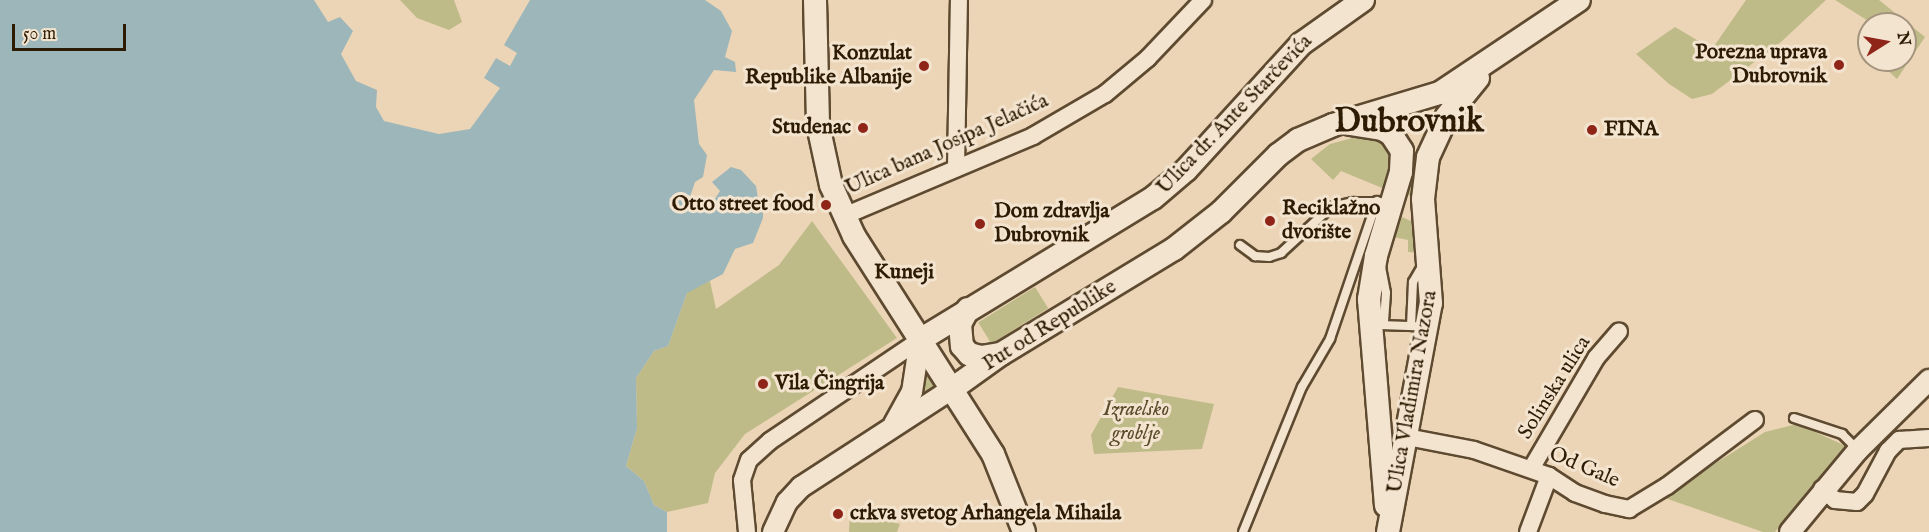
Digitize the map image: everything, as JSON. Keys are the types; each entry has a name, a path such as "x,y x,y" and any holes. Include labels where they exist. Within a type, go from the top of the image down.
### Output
{"main road":[{"path":"815,0 820,143 831,185 844,216 993,454 1024,532"},
{"name":"Ulica dr. Ante Starčevića","path":"920,340 1153,198 1186,170 1301,44 1363,0"},
{"path":"1495,59 1579,0"},
{"name":"Put od Republike","path":"952,389 1001,354 1174,249 1221,212 1288,147 1333,125 1440,93 1495,59"},
{"name":"Ulica Vladimira Nazora","path":"1388,532 1407,437 1431,256 1425,220 1423,180 1436,134 1462,95 1495,59"},
{"name":"Ulica Vladimira Nazora","path":"1333,125 1382,129 1398,142 1402,162 1384,203 1376,256 1380,436 1388,532"},
{"path":"1384,203 1425,220"},
{"path":"968,309 960,324 962,346 969,354 981,357 1001,354"},
{"path":"1380,436 1407,437"}],"street":[{"path":"956,168 959,0"},
{"name":"Ulica bana Josipa Jelačića","path":"844,216 1033,136 1105,94 1148,58 1203,0"},
{"name":"Solinska ulica","path":"1531,469 1596,358 1619,332"},
{"path":"892,427 912,392 920,340"},
{"path":"747,532 742,480 749,460 770,441 920,340"},
{"path":"1790,532 1822,489 1929,380"},
{"name":"Put od Republike","path":"773,532 787,502 801,487 952,389"},
{"name":"Od Gale","path":"1407,437 1474,450 1549,476 1575,493 1629,509 1667,486 1755,420"},
{"path":"1822,489 1835,500 1846,504 1857,502 1865,494 1888,451 1899,440 1929,438"},
{"path":"1528,532 1549,476"}],"lane":[{"path":"1240,245 1255,256 1269,258 1281,253 1309,223 1337,205 1384,203"},
{"name":"Ulica Vladimira Nazora","path":"1243,532 1302,387 1330,339 1384,203"},
{"path":"1376,324 1420,326"},
{"path":"1794,418 1842,434 1858,450"}],"green space":[{"path":"400,0 454,0 462,22 449,30 417,18"},
{"path":"1746,0 1826,0 1781,42 1712,94 1692,99 1669,84 1636,54 1675,27 1712,49"},
{"path":"1835,0 1879,0 1894,12 1857,12 1857,14"},
{"path":"1917,31 1925,37 1917,49"},
{"path":"1890,72 1902,72 1897,79"},
{"path":"1431,115 1436,117 1413,195 1409,196 1406,191 1413,159"},
{"path":"1363,135 1384,140 1394,152 1387,190 1341,171 1333,180 1311,159 1330,144"},
{"path":"1402,217 1413,222 1420,253 1408,252 1408,240 1393,237"},
{"path":"812,221 897,338 745,434 715,473 708,503 667,512 654,505 644,481 626,466 637,428 636,378 654,351 668,346 687,293 694,286 710,281 716,309 779,265"},
{"path":"1035,287 1048,308 991,344 978,323"},
{"path":"926,368 934,387 918,399 923,369"},
{"name":"Izraelsko groblje","path":"1118,387 1214,404 1202,449 1094,454 1091,435"},
{"path":"1797,424 1846,446 1775,532 1763,532 1662,497 1765,432"},
{"path":"850,512 900,524 897,532 849,532"}],"water":[{"path":"0,0 314,0 328,22 340,17 353,31 341,54 356,81 377,90 376,107 384,121 439,134 470,129 500,88 484,78 496,58 510,66 517,53 504,45 530,0 705,0 721,11 732,31 725,57 735,62 736,72 714,70 694,100 699,144 707,155 703,177 695,182 689,200 697,205 713,202 720,191 712,182 731,167 741,170 756,186 758,198 752,212 763,212 763,218 753,243 735,249 723,274 687,293 668,346 654,351 636,378 637,428 626,466 644,481 654,505 667,512 667,532 0,532"}],"place":[{"name":"Porezna uprava Dubrovnik","path":"1839,65"},
{"name":"Konzulat Republike Albanije","path":"924,66"},
{"name":"Studenac","path":"863,128"},
{"name":"FINA","path":"1592,130"},
{"name":"Otto street food","path":"826,205"},
{"name":"Reciklažno dvorište","path":"1270,221"},
{"name":"Dom zdravlja Dubrovnik","path":"980,224"},
{"name":"Vila Čingrija","path":"763,384"},
{"name":"crkva svetog Arhangela Mihaila","path":"838,514"}],"district":[{"name":"Dubrovnik","path":"1409,123"},
{"name":"Kuneji","path":"904,273"}]}
